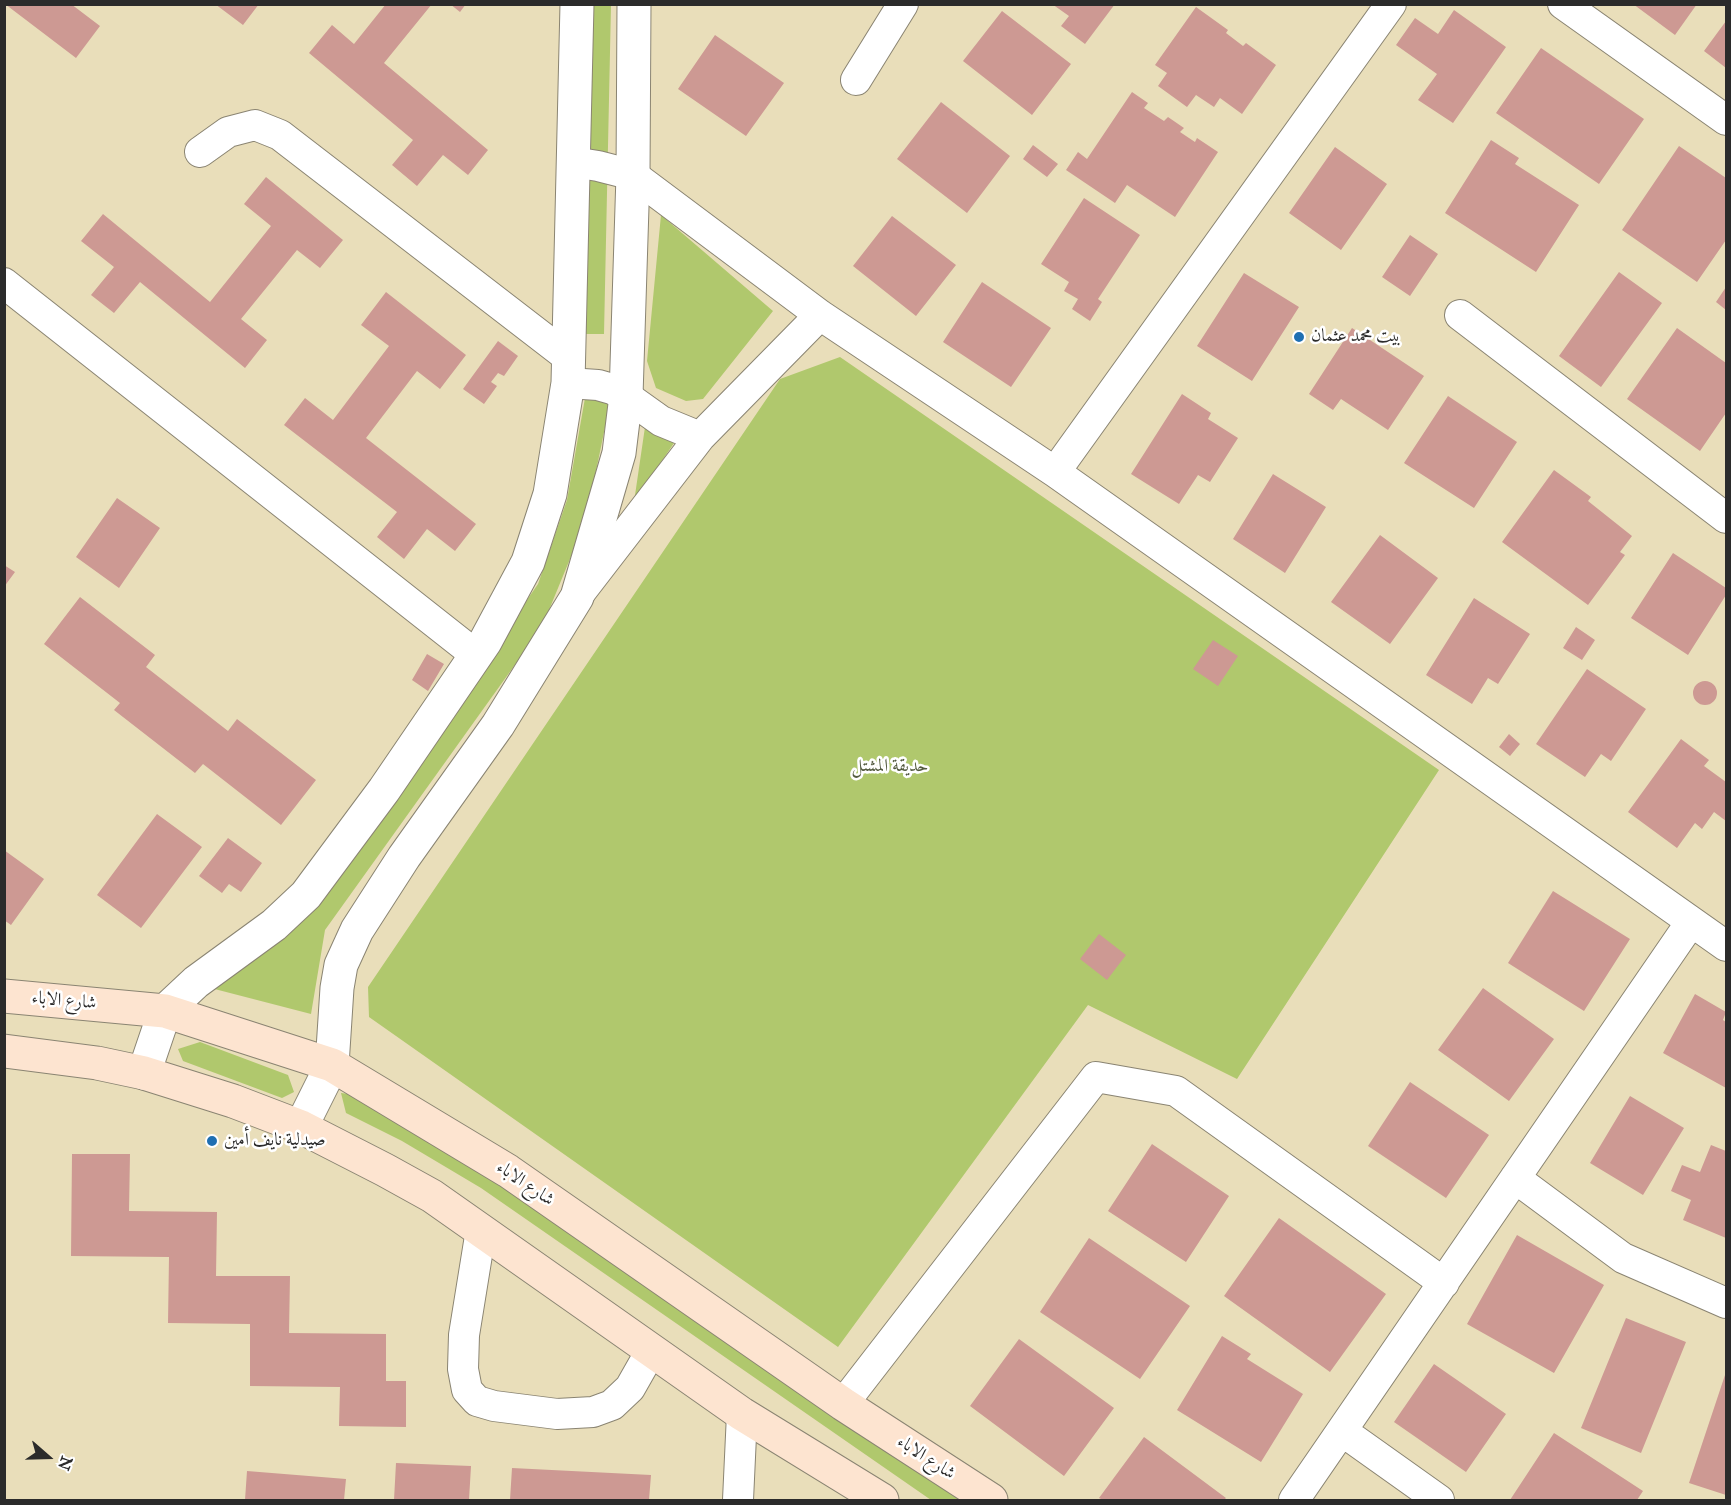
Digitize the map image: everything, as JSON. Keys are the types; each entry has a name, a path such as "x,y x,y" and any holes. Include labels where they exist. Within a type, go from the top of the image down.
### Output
{"main road":[{"name":"شارع الاباء","path":"4,996 165,1011 332,1065 508,1171 843,1404 991,1500"},
{"path":"4,1051 97,1063 144,1074 233,1101 301,1127 432,1196 742,1414 882,1500"}],"street":[{"path":"144,1074 165,1011 196,982 273,925 306,895 384,790 476,655 528,562 550,494 568,370 577,4"},
{"path":"577,597 619,453 626,396 633,175 634,4"},
{"path":"856,80 903,4"},
{"path":"1056,472 1392,4"},
{"path":"1563,4 1726,120"},
{"path":"200,152 228,132 255,125 280,135 568,370 626,396 661,421 700,437"},
{"path":"573,162 633,175 820,315 1056,472 1726,946"},
{"path":"4,284 476,655"},
{"path":"301,1127 332,1065 337,988 341,965 357,930 404,857 498,725 577,597 700,437 820,315"},
{"path":"1461,315 1726,518"},
{"path":"1294,1500 1691,922"},
{"path":"843,1404 1096,1077 1176,1091 1444,1283"},
{"path":"1515,1178 1623,1258 1726,1303"},
{"path":"481,1230 464,1335 463,1369 467,1390 477,1401 494,1406 557,1413 593,1412 612,1405 630,1388 651,1351"},
{"path":"738,1500 742,1414"},
{"path":"1342,1431 1439,1500"}],"green space":[{"path":"587,5 611,5 604,334 582,334"},
{"path":"661,215 773,311 703,399 686,401 656,388 647,361"},
{"name":"حديقة المشتل","path":"840,357 1439,770 1237,1079 1088,1005 838,1347 369,1017 368,987 780,379"},
{"path":"585,398 611,398 586,520 542,627 325,930 311,1014 203,986 293,924 538,584 567,500"},
{"path":"645,427 674,443 634,502"},
{"path":"200,1042 288,1075 294,1092 282,1098 183,1061 178,1049"},
{"path":"341,1093 365,1096 414,1118 970,1500 931,1500 481,1188 402,1141 346,1113"}],"building":[{"path":"5,4 71,4 100,26 76,58"},
{"path":"215,4 259,4 243,25"},
{"path":"386,4 432,4 384,63 488,150 468,175 443,155 417,186 392,165 413,140 309,53 332,25 354,44"},
{"path":"450,4 466,4 460,12"},
{"path":"1052,4 1115,4 1085,44 1061,26 1069,16"},
{"path":"1633,4 1697,4 1675,35"},
{"path":"1196,7 1228,30 1226,33 1243,46 1246,43 1276,65 1242,114 1220,98 1214,107 1196,95 1187,107 1158,86 1167,73 1155,65"},
{"path":"1454,10 1506,47 1453,123 1418,100 1437,74 1396,45 1415,18 1438,34"},
{"path":"1002,11 1071,64 1032,115 963,61"},
{"path":"1726,21 1726,68 1704,51"},
{"path":"715,35 784,83 746,136 678,89"},
{"path":"1541,48 1644,119 1599,184 1496,113"},
{"path":"1132,92 1148,103 1144,108 1164,121 1168,117 1184,128 1180,132 1195,142 1197,138 1218,152 1175,217 1127,185 1115,203 1066,170 1078,152 1087,159"},
{"path":"941,102 1010,156 967,213 897,159"},
{"path":"1491,140 1519,158 1515,164 1579,205 1536,272 1445,213"},
{"path":"1033,145 1058,164 1047,177 1023,159"},
{"path":"1679,146 1726,178 1726,240 1697,282 1622,230"},
{"path":"1335,147 1387,184 1341,250 1289,213"},
{"path":"266,177 343,240 320,268 297,250 241,319 267,340 245,368 140,282 114,313 91,295 114,267 81,241 103,214 210,302 271,226 244,204"},
{"path":"1084,198 1140,235 1098,299 1102,302 1090,321 1072,309 1078,299 1064,291 1069,282 1041,264"},
{"path":"892,216 956,265 916,316 853,266"},
{"path":"1410,235 1438,254 1410,296 1382,277"},
{"path":"1619,272 1662,303 1601,387 1559,356"},
{"path":"1244,273 1299,307 1252,381 1197,346"},
{"path":"982,282 1051,328 1011,387 943,342"},
{"path":"1726,287 1726,310 1716,302"},
{"path":"386,292 466,355 440,389 417,371 366,438 476,524 455,551 427,529 404,559 377,537 397,512 284,425 305,398 333,420 389,346 361,325"},
{"path":"1352,328 1424,376 1388,430 1341,399 1333,410 1309,394"},
{"path":"1677,328 1726,363 1726,413 1700,451 1627,399"},
{"path":"498,341 518,356 504,376 498,373 491,382 497,386 484,404 463,389"},
{"path":"1182,394 1211,413 1208,419 1238,438 1210,482 1198,475 1179,504 1131,474"},
{"path":"1448,396 1517,442 1474,508 1404,463"},
{"path":"1554,470 1591,497 1588,501 1632,536 1620,552 1625,555 1588,605 1502,542"},
{"path":"1273,474 1326,507 1285,573 1233,539"},
{"path":"117,498 160,528 119,588 76,557"},
{"path":"1380,535 1438,578 1390,644 1331,602"},
{"path":"1673,553 1726,588 1726,595 1688,655 1631,618"},
{"path":"4,565 15,572 4,587"},
{"path":"80,597 155,655 146,667 228,731 237,719 316,780 281,825 203,764 195,773 114,710 120,703 44,644"},
{"path":"1474,598 1530,634 1498,684 1488,678 1472,704 1426,675"},
{"path":"1576,627 1595,640 1582,660 1563,648"},
{"path":"1213,640 1238,656 1218,686 1193,669"},
{"path":"427,654 444,664 428,691 412,680"},
{"path":"1587,669 1646,709 1611,761 1601,754 1585,777 1536,744"},
{"path":"1705,681 1713,685 1717,693 1713,701 1705,705 1697,701 1693,693 1697,685"},
{"path":"1509,734 1520,744 1510,756 1499,747"},
{"path":"1681,739 1709,760 1704,766 1726,782 1726,821 1714,812 1702,829 1695,823 1677,848 1628,812"},
{"path":"157,814 202,847 141,928 97,895"},
{"path":"228,838 262,863 241,892 229,884 222,893 199,876"},
{"path":"4,850 44,879 11,925 4,920"},
{"path":"1553,891 1630,939 1584,1011 1508,963"},
{"path":"1099,934 1126,955 1107,980 1080,959"},
{"path":"1483,988 1554,1039 1509,1101 1438,1050"},
{"path":"1695,994 1726,1012 1723,1020 1726,1022 1726,1088 1663,1053"},
{"path":"1410,1082 1489,1135 1446,1198 1368,1146"},
{"path":"1630,1096 1684,1128 1643,1195 1590,1163"},
{"path":"1152,1144 1229,1196 1186,1262 1108,1211"},
{"path":"1711,1145 1726,1151 1726,1238 1683,1220 1691,1200 1671,1191 1682,1165 1700,1172"},
{"path":"72,1154 130,1154 129,1211 217,1212 216,1276 290,1276 289,1333 386,1334 386,1381 406,1381 406,1427 339,1426 340,1387 250,1386 250,1324 168,1323 169,1257 71,1256"},
{"path":"1279,1218 1386,1294 1330,1372 1224,1296"},
{"path":"1517,1235 1604,1285 1554,1373 1467,1324"},
{"path":"1089,1238 1190,1306 1140,1379 1040,1312"},
{"path":"1626,1318 1686,1342 1641,1453 1581,1428"},
{"path":"1222,1336 1251,1354 1247,1359 1303,1394 1261,1462 1177,1410"},
{"path":"1019,1339 1114,1408 1064,1476 970,1406"},
{"path":"1434,1364 1506,1414 1466,1472 1394,1422"},
{"path":"1726,1372 1726,1495 1689,1483"},
{"path":"1554,1433 1643,1491 1637,1500 1510,1500"},
{"path":"1144,1437 1226,1498 1224,1500 1103,1500 1099,1498"},
{"path":"396,1463 471,1466 469,1500 394,1500"},
{"path":"512,1468 651,1475 649,1500 510,1500"},
{"path":"247,1471 346,1479 344,1500 245,1500"}],"place":[{"name":"بيت محمد عثمان","path":"1299,337"},
{"name":"صيدلية نايف أمين","path":"212,1141"}]}
